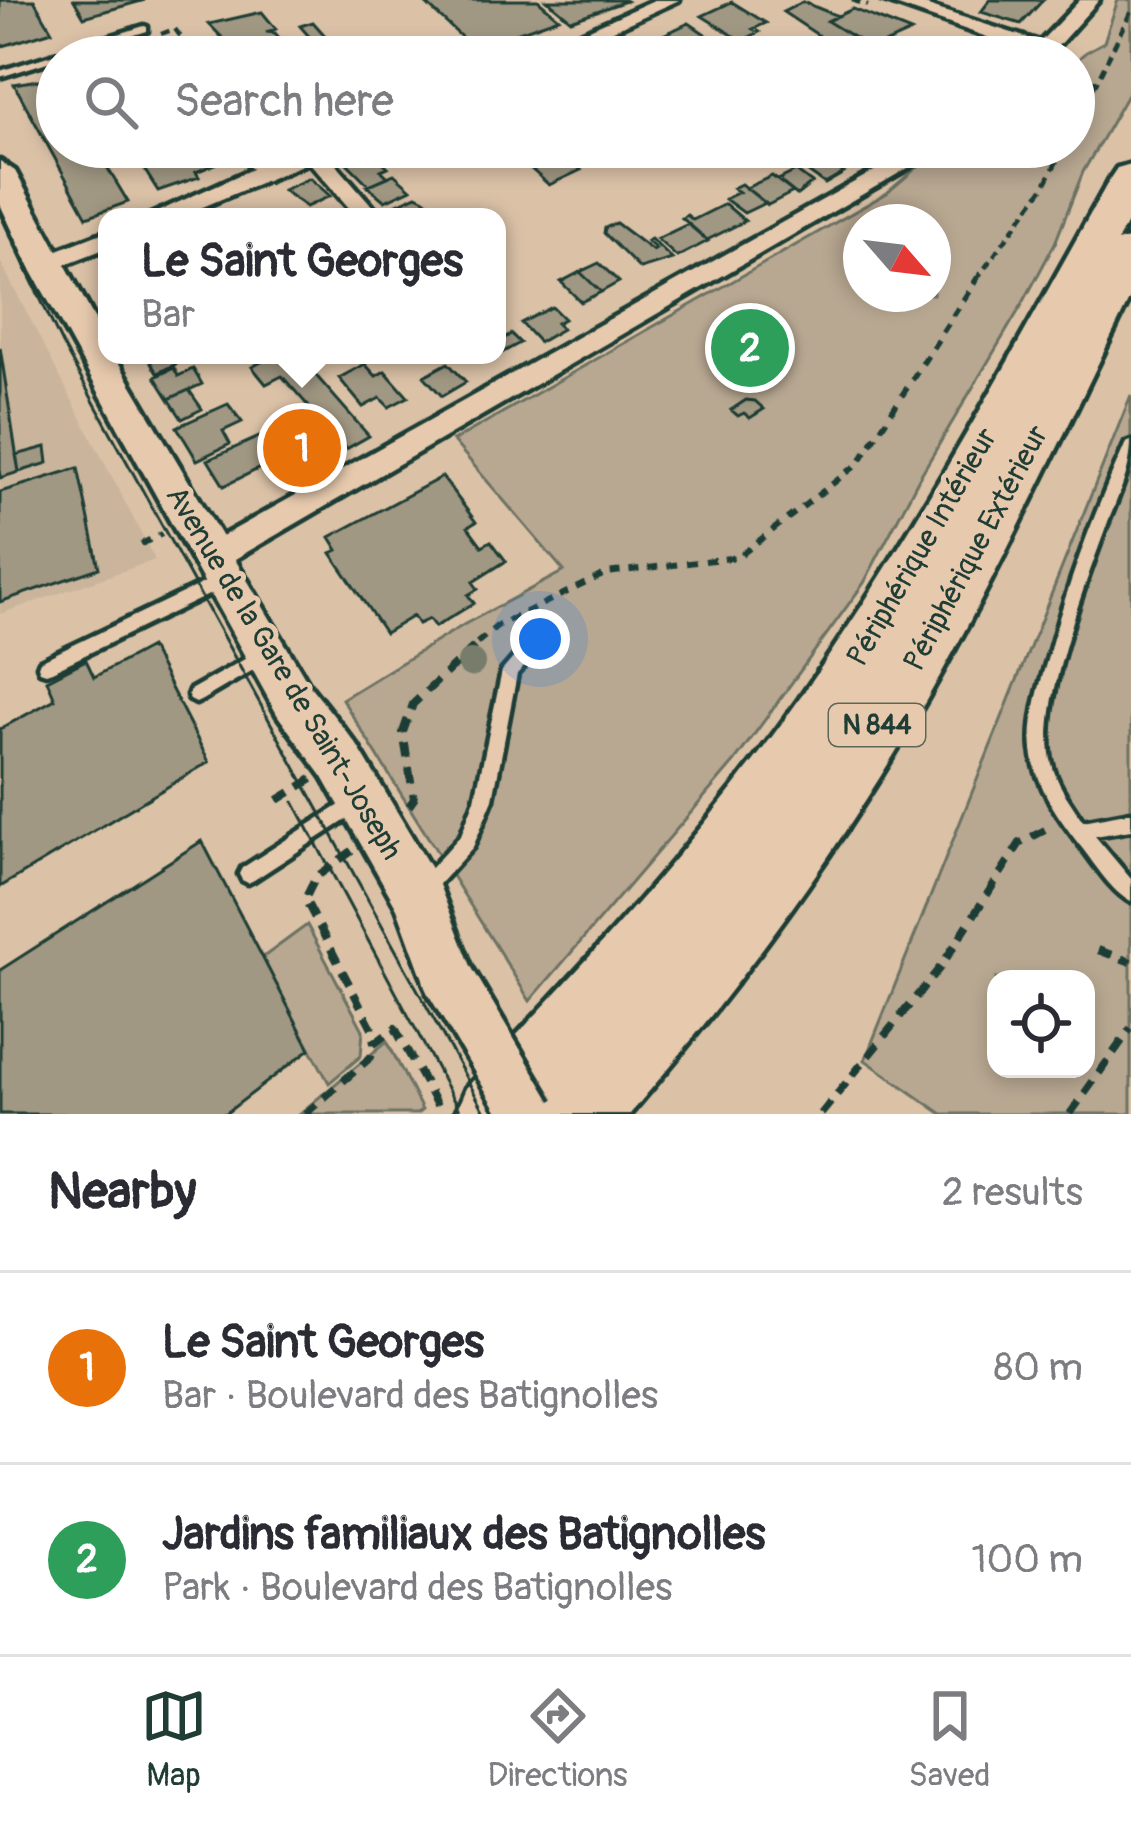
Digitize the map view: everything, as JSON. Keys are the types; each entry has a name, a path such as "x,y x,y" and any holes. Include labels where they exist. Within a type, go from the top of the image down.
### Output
{"highway":[{"name":"Périphérique Intérieur","path":"493,1114 701,879 817,723 912,570 1131,177"},
{"name":"Périphérique Extérieur","path":"581,1114 730,936 883,717 1131,253"}],"street":[{"path":"586,36 670,0"},
{"path":"890,0 990,36"},
{"path":"1057,36 1090,0"},
{"path":"179,208 273,168"},
{"path":"333,168 363,208"},
{"path":"219,568 669,293 895,168"},
{"name":"Avenue de la Gare de Saint-Joseph","path":"0,171 45,264 98,357"},
{"path":"45,264 98,242"},
{"name":"Avenue de la Gare de Saint-Joseph","path":"102,364 267,654 418,895 449,979 530,1114"}],"lane":[{"path":"122,36 144,29"},
{"path":"0,74 36,63"},
{"path":"1131,447 1064,632 1040,748 1056,792 1131,893"},
{"path":"46,667 219,568"},
{"path":"418,895 467,841 484,799 511,670 545,633"},
{"path":"196,695 267,654"},
{"path":"248,874 372,816"},
{"path":"1080,830 1131,820"}],"path":[{"path":"1096,82 1131,11"},
{"path":"144,29 149,36"},
{"path":"372,816 414,799 403,731 413,704 447,667 497,626 607,572 738,557 858,464 963,297 1053,168"},
{"path":"820,1114 942,964 1020,843 1052,826 1080,830"},
{"path":"305,1114 371,1057 374,1044 372,1028 305,899 316,878"},
{"path":"1098,950 1131,962"},
{"path":"374,1044 395,1028 441,1114"},
{"path":"1070,1114 1131,1028"}],"shaded area":[{"path":"1118,0 1131,0 1131,88 1095,151 1095,47 1104,42"},
{"path":"917,168 1085,168 1055,243 864,583 735,761 530,1001 342,699 564,571 453,441 843,218 843,312 951,312 951,204 868,204"},
{"path":"0,261 155,560 0,614"},
{"path":"1131,395 1131,1114 942,1114 865,1060"},
{"path":"307,925 363,1030 361,1056 329,1083 262,958"},
{"path":"387,1041 422,1110 417,1114 299,1114"}],"building":[{"path":"0,0 34,0 52,31 0,47"},
{"path":"74,0 145,0 84,17"},
{"path":"422,0 538,0 559,18 507,36 460,36"},
{"path":"547,0 624,0 626,1 571,20"},
{"path":"990,0 1043,0 1021,24 981,12"},
{"path":"732,2 766,23 753,29 759,32 751,36 734,36 702,16"},
{"path":"803,2 838,16 827,21 852,36 819,36 783,12"},
{"path":"853,9 911,32 852,36 827,21"},
{"path":"262,12 276,29 266,32 278,36 221,36 209,24"},
{"path":"313,22 325,36 309,36 300,26"},
{"path":"689,23 708,36 661,36"},
{"path":"36,80 36,124 14,84"},
{"path":"60,168 108,168 128,202 98,208 98,213 87,217"},
{"path":"143,168 206,168 196,172 199,177 158,191"},
{"path":"352,168 386,168 381,170 388,177 369,185"},
{"path":"530,168 581,170 549,185"},
{"path":"803,168 837,168 844,173 825,184"},
{"path":"796,171 812,183 797,195 778,180"},
{"path":"394,174 411,189 385,201 367,186"},
{"path":"772,176 793,192 768,205 746,188"},
{"path":"310,178 330,196 306,207 283,190"},
{"path":"741,184 765,203 744,213 725,199 739,192 733,188"},
{"path":"417,195 435,208 396,208"},
{"path":"725,204 745,221 707,240 682,218 687,215 693,220"},
{"path":"616,223 653,251 656,249 647,241 651,239 672,259 640,269 604,233"},
{"path":"688,224 708,241 677,257 657,239"},
{"path":"599,263 619,282 601,292 580,272"},
{"path":"580,272 601,292 581,302 561,282"},
{"path":"552,307 564,319 556,323 562,329 539,342 521,323"},
{"path":"511,334 520,343 506,351 506,337"},
{"path":"0,347 19,472 0,478"},
{"path":"152,364 176,364 157,373"},
{"path":"306,364 369,436 346,449 282,376 266,384 252,367"},
{"path":"365,364 376,376 385,371 408,397 389,407 380,398 363,407 339,378"},
{"path":"449,364 466,382 442,396 424,376"},
{"path":"174,368 178,376 193,369 202,384 169,399 155,377"},
{"path":"189,390 202,409 182,419 169,399"},
{"path":"746,400 764,409 750,418 731,410"},
{"path":"228,404 242,422 223,431 230,444 197,460 177,427"},
{"path":"259,437 276,460 224,486 208,460"},
{"path":"46,447 48,463 19,472 16,455"},
{"path":"78,468 99,568 0,602 0,492"},
{"path":"442,477 476,522 468,527 482,546 491,541 506,561 473,582 478,589 468,595 474,603 435,627 429,619 418,624 413,616 385,633 331,553 338,550 330,537"},
{"path":"150,647 209,762 0,887 0,729 55,699 47,680 86,660 94,677"},
{"path":"202,841 310,1049 225,1114 0,1114 0,970"}],"tram line":[{"path":"0,214 62,344 486,1114"},
{"path":"294,802 461,1114"}],"place":[{"name":"Jardins familiaux des Batignolles","path":"750,348"},
{"name":"Le Saint Georges","path":"302,448"}]}
